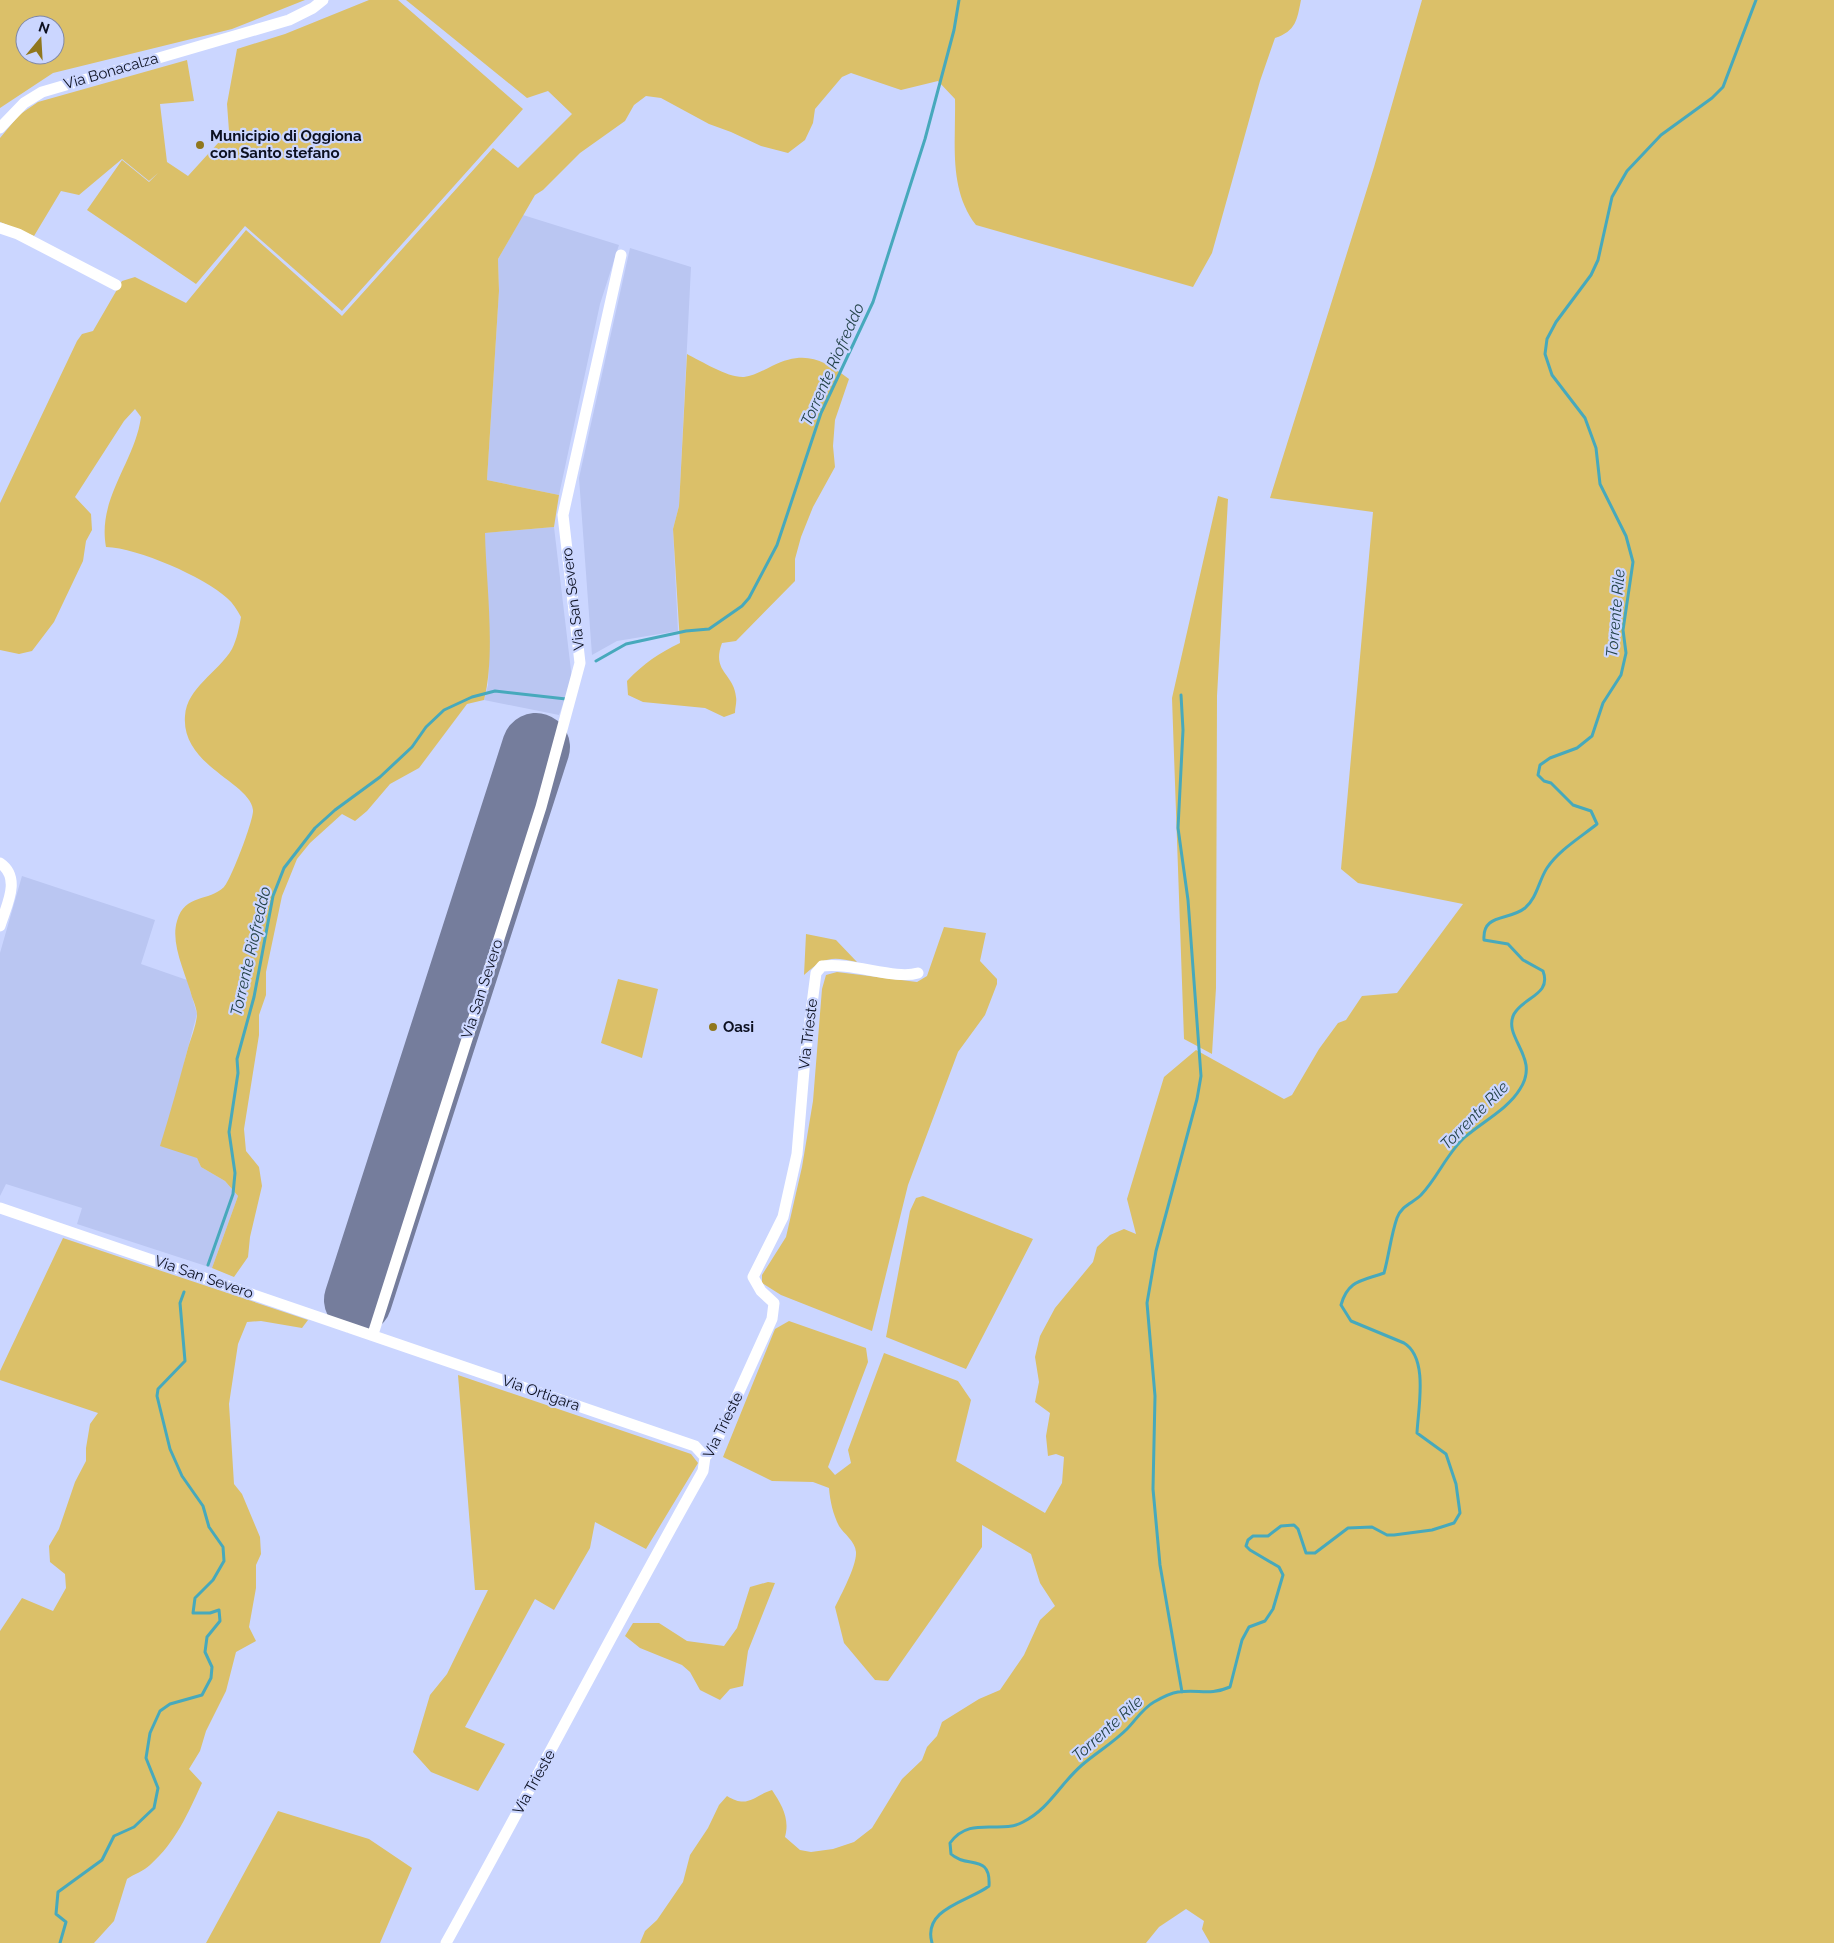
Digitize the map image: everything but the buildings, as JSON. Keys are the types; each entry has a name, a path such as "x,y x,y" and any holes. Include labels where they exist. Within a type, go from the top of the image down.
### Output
{"street":[{"name":"Via Bonacalza","path":"0,128 24,103 42,92 235,36 302,14 323,0"},
{"path":"0,228 18,234 116,284"},
{"name":"Via San Severo","path":"0,1208 373,1334 541,807 580,663 563,515 621,255"},
{"path":"0,863 10,874 12,887 0,926"},
{"name":"Via Trieste","path":"446,1943 547,1759 634,1592 703,1471 705,1457 714,1447 772,1319 774,1303 761,1291 753,1276 783,1217 797,1154 805,1058 816,973 822,966 835,964 904,975 918,973"},
{"name":"Via Ortigara","path":"373,1334 695,1446 705,1457"}],"shaded area":[{"path":"0,0 305,0 232,29 53,73 0,108"},
{"path":"369,0 398,0 523,109 342,311 245,226 196,284 87,210 122,160 149,182 158,173 149,181 122,159 79,195 61,191 34,236 0,222 0,138 19,115 38,102 187,60 194,101 160,104 167,162 188,176 229,131 227,104 237,49 285,34"},
{"path":"406,0 1301,0 1294,24 1287,32 1275,38 1260,81 1212,253 1193,287 976,225 967,211 957,181 955,165 955,99 938,81 901,90 851,73 842,77 815,109 813,123 805,140 788,153 761,146 709,124 661,98 646,96 634,105 625,121 580,153 543,190 535,195 498,259 499,291 487,480 559,495 554,527 485,533 490,640 488,682 484,700 467,704 419,768 390,784 367,811 355,821 342,814 310,843 297,859 282,896 266,972 266,995 259,1015 259,1035 244,1129 246,1151 259,1167 262,1186 250,1237 248,1257 234,1277 212,1268 238,1196 225,1181 201,1167 197,1158 160,1146 195,1028 197,1015 177,949 175,930 177,921 181,912 191,902 218,892 224,887 237,862 253,810 249,800 241,791 216,771 194,748 187,733 185,716 187,706 197,688 226,658 232,649 237,637 241,617 227,598 203,581 170,565 135,552 106,547 105,529 107,512 118,480 132,449 141,417 135,409 124,421 75,497 91,514 92,530 86,541 83,561 54,622 32,651 19,654 0,650 0,503 77,341 82,334 93,331 122,281 135,277 186,303 246,230 342,316 493,148 518,168 572,114 548,91 527,98"},
{"path":"1422,0 1834,0 1834,1943 1210,1943 1202,1929 1204,1921 1186,1909 1159,1927 1146,1943 640,1943 645,1931 657,1920 683,1882 690,1855 708,1828 719,1805 727,1796 734,1800 745,1801 772,1790 786,1818 785,1837 800,1850 811,1852 833,1849 854,1842 872,1828 902,1779 922,1760 927,1747 937,1736 942,1722 979,1699 1000,1690 1024,1655 1040,1620 1055,1606 1040,1583 1031,1554 982,1525 982,1547 888,1681 875,1680 844,1643 835,1607 845,1588 856,1558 856,1552 854,1544 839,1526 832,1507 829,1488 813,1482 772,1481 723,1457 775,1329 789,1321 866,1348 868,1362 828,1467 835,1475 851,1463 848,1450 884,1353 958,1381 971,1400 956,1461 1045,1513 1062,1483 1064,1457 1056,1454 1048,1456 1046,1436 1050,1413 1035,1402 1039,1382 1035,1357 1040,1336 1055,1308 1093,1262 1097,1247 1110,1235 1124,1229 1136,1234 1127,1199 1164,1077 1196,1050 1284,1099 1292,1095 1319,1049 1338,1023 1346,1020 1362,996 1397,993 1463,904 1358,883 1341,869 1373,512 1270,498 1374,167"},
{"path":"523,215 619,245 600,304 559,495 487,480 499,291 498,259"},
{"path":"630,248 691,267 679,506 673,529 678,631 617,641 592,655 579,478"},
{"path":"687,354 738,377 758,373 794,358 804,358 813,359 830,366 849,379 835,420 833,446 835,467 813,507 801,537 795,559 795,581 736,641 722,643 719,660 734,689 736,699 735,713 724,717 705,708 643,702 628,695 627,681 633,675 652,659 680,643 673,529 679,506"},
{"path":"1218,496 1228,499 1217,696 1216,988 1212,1054 1184,1039 1172,698"},
{"path":"554,527 572,679 559,715 484,700 488,685 489,661 484,533"},
{"path":"22,876 155,920 141,964 187,980 197,1014 184,1063 197,1158 201,1167 225,1181 238,1196 212,1268 77,1224 82,1208 6,1184 0,1196 0,953"},
{"path":"944,927 986,933 980,961 997,979 997,984 985,1015 958,1052 908,1185 872,1331 781,1295 762,1283 762,1275 786,1237 802,1167 813,1101 822,989 826,975 837,972 917,982 927,976"},
{"path":"806,934 836,940 857,962 828,959 804,975"},
{"path":"618,979 658,989 642,1058 601,1043"},
{"path":"923,1196 1033,1239 966,1369 886,1337 910,1211 916,1198"},
{"path":"63,1238 308,1320 302,1328 261,1321 247,1322 238,1344 229,1404 234,1484 242,1494 260,1537 261,1554 256,1565 256,1588 249,1627 256,1641 236,1652 226,1691 206,1731 200,1751 189,1769 202,1783 192,1805 167,1847 148,1867 127,1879 114,1921 94,1943 0,1943 0,1631 22,1598 53,1611 66,1588 65,1574 50,1562 49,1546 59,1529 75,1482 86,1461 90,1424 98,1413 0,1380 0,1371"},
{"path":"458,1375 691,1454 698,1463 646,1549 595,1522 590,1548 554,1610 535,1599 465,1727 505,1744 478,1791 431,1772 413,1752 430,1695 447,1674 488,1590 475,1590"},
{"path":"768,1582 775,1583 748,1651 743,1686 730,1689 720,1700 700,1690 690,1672 682,1665 640,1648 625,1636 633,1623 659,1623 687,1641 724,1646 737,1628 750,1587"},
{"path":"278,1811 369,1839 412,1868 380,1943 206,1943"}],"waterway":[{"name":"Torrente Riofreddo","path":"596,661 626,644 686,631 709,629 742,606 749,598 777,545 821,413 873,302 925,139 954,30 959,0"},
{"name":"Torrente Rile","path":"932,1943 931,1931 934,1921 950,1907 989,1886 989,1876 982,1865 964,1861 951,1854 950,1843 958,1835 976,1827 1005,1827 1014,1825 1032,1816 1047,1803 1082,1765 1122,1734 1146,1708 1160,1699 1178,1692 1210,1692 1230,1687 1242,1640 1249,1627 1265,1621 1273,1609 1283,1575 1279,1567 1250,1550 1246,1546 1248,1540 1253,1536 1268,1536 1281,1526 1294,1525 1298,1529 1306,1553 1315,1553 1348,1528 1372,1527 1387,1535 1432,1530 1454,1523 1460,1513 1456,1484 1446,1454 1417,1433 1420,1385 1417,1360 1412,1350 1404,1343 1351,1321 1341,1305 1352,1286 1384,1273 1393,1231 1399,1214 1421,1195 1433,1181 1459,1143 1509,1103 1520,1089 1525,1078 1526,1067 1524,1058 1513,1031 1512,1023 1518,1008 1540,991 1544,985 1543,971 1523,960 1508,944 1484,940 1485,931 1487,925 1492,921 1512,915 1525,908 1535,894 1544,873 1552,861 1597,824 1591,811 1573,805 1551,783 1544,781 1538,775 1540,765 1550,758 1577,748 1592,736 1603,703 1621,675 1626,653 1623,630 1633,562 1626,536 1600,484 1596,448 1585,418 1552,375 1545,354 1547,339 1556,322 1591,275 1598,260 1612,197 1627,171 1661,135 1712,98 1723,87 1756,0"},
{"name":"Torrente Riofreddo","path":"208,1265 233,1194 235,1173 229,1132 238,1073 237,1059 254,997 273,896 284,868 315,828 335,810 380,777 412,747 426,727 444,710 472,697 495,691 566,699"},
{"path":"1181,695 1183,730 1178,828 1188,900 1201,1076 1197,1099 1156,1251 1147,1303 1155,1396 1153,1489 1160,1565 1182,1692"},
{"name":"Torrente Riofreddo","path":"60,1943 66,1922 56,1914 58,1892 102,1860 114,1836 134,1827 154,1808 158,1788 146,1758 150,1733 160,1711 170,1704 202,1695 211,1678 212,1667 205,1652 207,1637 220,1621 219,1610 210,1613 193,1613 195,1598 213,1580 224,1561 223,1547 209,1527 203,1506 182,1476 170,1449 157,1396 158,1389 185,1361 180,1303 184,1292"}],"runway":[{"path":"358,1300 536,747"}],"place":[{"name":"Municipio di Oggiona con Santo stefano","path":"200,145"},
{"name":"Oasi","path":"713,1027"}]}
